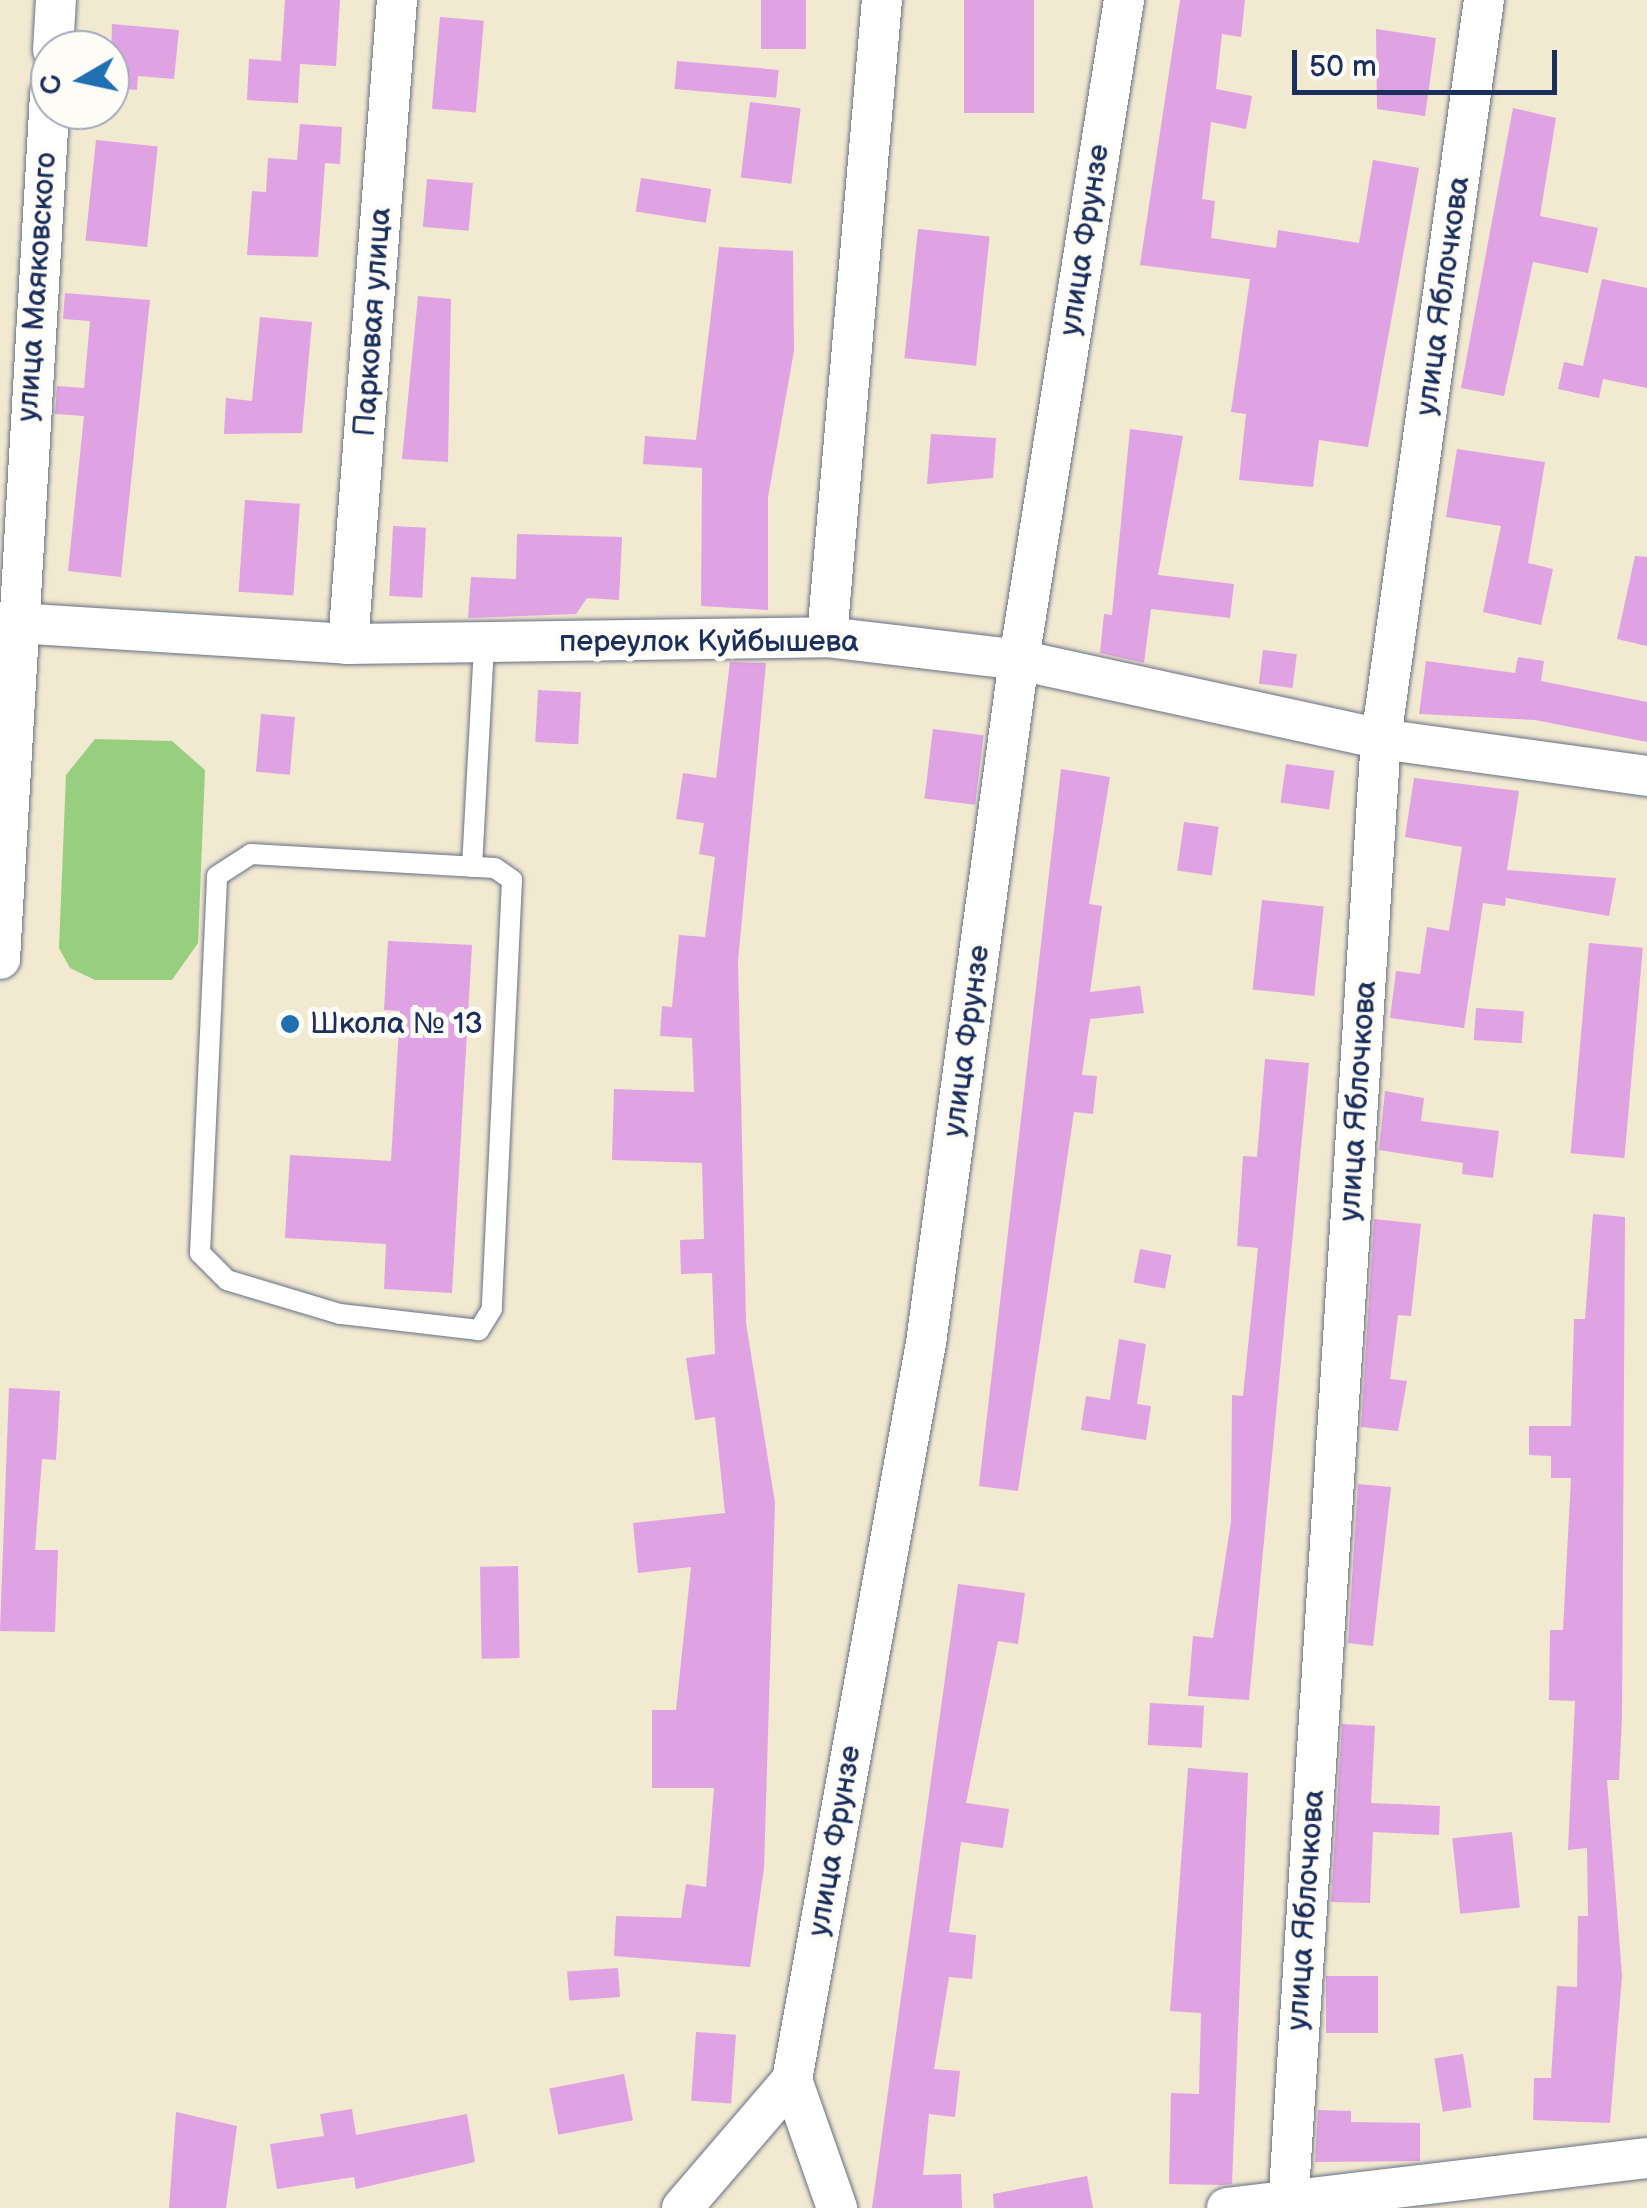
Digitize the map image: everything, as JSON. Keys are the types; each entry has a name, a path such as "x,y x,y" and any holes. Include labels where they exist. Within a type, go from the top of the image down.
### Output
{"street":[{"path":"54,30 56,0"},
{"name":"Парковая улица","path":"348,644 397,0"},
{"path":"827,637 882,0"},
{"name":"улица Фрунзе","path":"837,2208 792,2080 926,1344 1019,660 1124,0"},
{"name":"улица Яблочкова","path":"1288,2203 1381,739 1484,0"},
{"name":"улица Маяковского","path":"0,959 8,622 47,130"},
{"name":"переулок Куйбышева","path":"8,622 348,644 827,637 1019,660 1381,739 1647,776"},
{"path":"682,2208 792,2080"},
{"path":"1227,2208 1647,2158"}],"lane":[{"path":"472,866 484,642"},
{"path":"251,854 472,866 502,871 516,894 490,1319 469,1332 409,1328 214,1272 197,1237 222,868 251,854"}],"green space":[{"path":"95,739 172,741 205,770 198,943 172,980 95,980 70,968 59,948 66,775"}],"building":[{"path":"285,0 340,0 336,66 300,64 298,103 247,100 249,59 281,61"},
{"path":"761,0 806,0 806,49 761,49"},
{"path":"964,0 1034,0 1034,113 964,113"},
{"path":"1180,0 1245,0 1241,37 1222,34 1216,89 1252,96 1246,129 1211,122 1202,199 1215,201 1211,238 1276,248 1278,230 1359,243 1373,160 1419,168 1368,447 1319,440 1313,487 1239,480 1246,414 1231,412 1250,279 1140,265"},
{"path":"440,17 484,21 476,112 432,109"},
{"path":"112,24 179,30 174,79 138,76 137,90 130,89 130,30 112,30"},
{"path":"1376,29 1436,38 1425,116 1377,109"},
{"path":"677,61 779,70 776,98 675,89"},
{"path":"750,102 801,108 791,184 741,177"},
{"path":"1513,108 1556,118 1540,216 1598,228 1588,273 1533,262 1504,396 1461,388"},
{"path":"300,124 342,127 340,164 325,163 318,257 247,255 252,191 266,192 268,158 297,160"},
{"path":"96,140 158,146 147,247 85,240"},
{"path":"641,178 711,189 706,223 636,212"},
{"path":"427,179 473,183 469,231 423,227"},
{"path":"918,229 990,237 976,366 904,358"},
{"path":"719,247 793,251 794,351 768,497 768,610 701,606 702,468 643,464 645,436 696,440"},
{"path":"1602,279 1647,288 1647,388 1603,379 1599,398 1558,389 1564,362 1583,366"},
{"path":"65,293 150,300 121,577 68,571 84,416 55,414 57,386 84,388 90,321 63,319"},
{"path":"418,296 451,299 448,462 402,459"},
{"path":"260,317 312,322 302,433 224,434 226,398 252,401"},
{"path":"1130,429 1183,436 1158,575 1234,584 1230,618 1151,609 1144,663 1100,653 1104,614 1112,615"},
{"path":"931,434 996,438 993,478 927,484"},
{"path":"1457,449 1545,462 1528,563 1553,569 1541,625 1483,612 1501,526 1446,517"},
{"path":"245,500 300,504 293,596 239,592"},
{"path":"393,526 426,528 422,598 389,596"},
{"path":"517,534 622,537 619,600 587,598 576,614 468,618 471,577 516,579"},
{"path":"1635,556 1647,557 1647,646 1617,639"},
{"path":"1263,650 1297,654 1293,688 1259,684"},
{"path":"1518,657 1544,661 1541,681 1647,702 1647,742 1535,720 1419,714 1426,661 1515,673"},
{"path":"730,662 766,663 738,961 746,1323 775,1503 764,1868 750,1967 614,1956 616,1916 681,1918 686,1884 706,1887 714,1788 652,1788 652,1710 676,1710 691,1567 638,1573 633,1523 725,1513 715,1417 695,1420 686,1358 715,1354 712,1273 681,1274 680,1240 704,1239 702,1163 612,1160 614,1089 694,1092 692,1038 660,1036 662,1006 672,1007 679,935 705,937 715,857 699,854 704,823 676,819 683,773 716,778"},
{"path":"538,690 581,692 578,744 535,742"},
{"path":"261,714 295,717 290,775 256,772"},
{"path":"933,729 984,735 975,805 924,798"},
{"path":"1286,764 1335,771 1329,809 1281,803"},
{"path":"1061,769 1110,777 1089,904 1102,906 1090,992 1140,986 1144,1013 1090,1019 1082,1075 1097,1076 1093,1114 1074,1112 1018,1491 979,1486"},
{"path":"1414,778 1519,791 1507,870 1616,878 1609,916 1506,898 1505,906 1483,903 1464,1028 1390,1018 1396,971 1420,974 1427,927 1449,931 1462,847 1405,837"},
{"path":"1184,822 1219,827 1212,875 1177,871"},
{"path":"1262,900 1324,906 1314,996 1253,990"},
{"path":"388,941 472,945 452,1293 384,1289 386,1244 285,1238 290,1155 391,1161 400,1011 384,1010"},
{"path":"1589,943 1643,948 1624,1158 1571,1153"},
{"path":"1476,1008 1524,1011 1522,1043 1474,1040"},
{"path":"1265,1059 1309,1063 1249,1700 1188,1696 1193,1636 1213,1638 1231,1522 1232,1395 1243,1396 1258,1248 1237,1246 1243,1156 1257,1157"},
{"path":"1385,1091 1424,1098 1421,1121 1499,1131 1493,1178 1462,1174 1463,1163 1379,1150"},
{"path":"1593,1214 1625,1217 1622,1717 1619,1780 1607,1780 1622,1976 1610,2123 1533,2120 1534,2078 1551,2078 1557,1986 1577,1987 1578,1916 1588,1916 1587,1848 1568,1850 1575,1701 1549,1700 1550,1630 1563,1630 1571,1478 1551,1478 1551,1456 1529,1455 1529,1426 1571,1426 1574,1319 1585,1319"},
{"path":"1374,1219 1421,1224 1411,1316 1398,1315 1390,1379 1407,1381 1398,1431 1361,1427"},
{"path":"1140,1249 1171,1255 1165,1288 1134,1282"},
{"path":"1119,1339 1146,1344 1137,1404 1151,1406 1146,1440 1081,1430 1086,1396 1110,1400"},
{"path":"9,1388 60,1391 56,1460 42,1459 35,1550 58,1550 55,1632 0,1631"},
{"path":"1358,1484 1391,1487 1373,1646 1348,1643"},
{"path":"518,1566 520,1658 482,1659 480,1567"},
{"path":"958,1584 1025,1593 1018,1644 998,1641 966,1803 1009,1809 1003,1848 961,1842 949,1932 976,1935 972,1979 949,1977 934,2069 960,2071 955,2117 929,2114 923,2175 961,2174 962,2208 872,2208"},
{"path":"1150,1703 1204,1706 1202,1748 1148,1745"},
{"path":"1342,1724 1375,1726 1371,1803 1440,1806 1439,1835 1373,1832 1370,1903 1331,1902"},
{"path":"1188,1768 1248,1773 1232,2184 1222,2185 1169,2184 1171,2093 1199,2094 1201,2013 1170,2011"},
{"path":"1512,1832 1520,1908 1460,1914 1452,1838"},
{"path":"618,1968 620,1997 569,2000 567,1972"},
{"path":"1326,1976 1378,1976 1378,2033 1326,2033"},
{"path":"696,2032 736,2035 731,2104 691,2101"},
{"path":"1463,2054 1471,2107 1443,2112 1434,2059"},
{"path":"624,2074 633,2120 558,2135 549,2089"},
{"path":"352,2109 356,2135 467,2114 475,2162 356,2189 354,2177 277,2189 270,2144 324,2136 320,2114"},
{"path":"1318,2110 1351,2111 1351,2122 1420,2123 1420,2161 1315,2162"},
{"path":"176,2112 237,2126 226,2208 169,2208"},
{"path":"1087,2176 1093,2208 994,2208 993,2194"}],"place":[{"name":"Школа № 13","path":"290,1024"}]}
